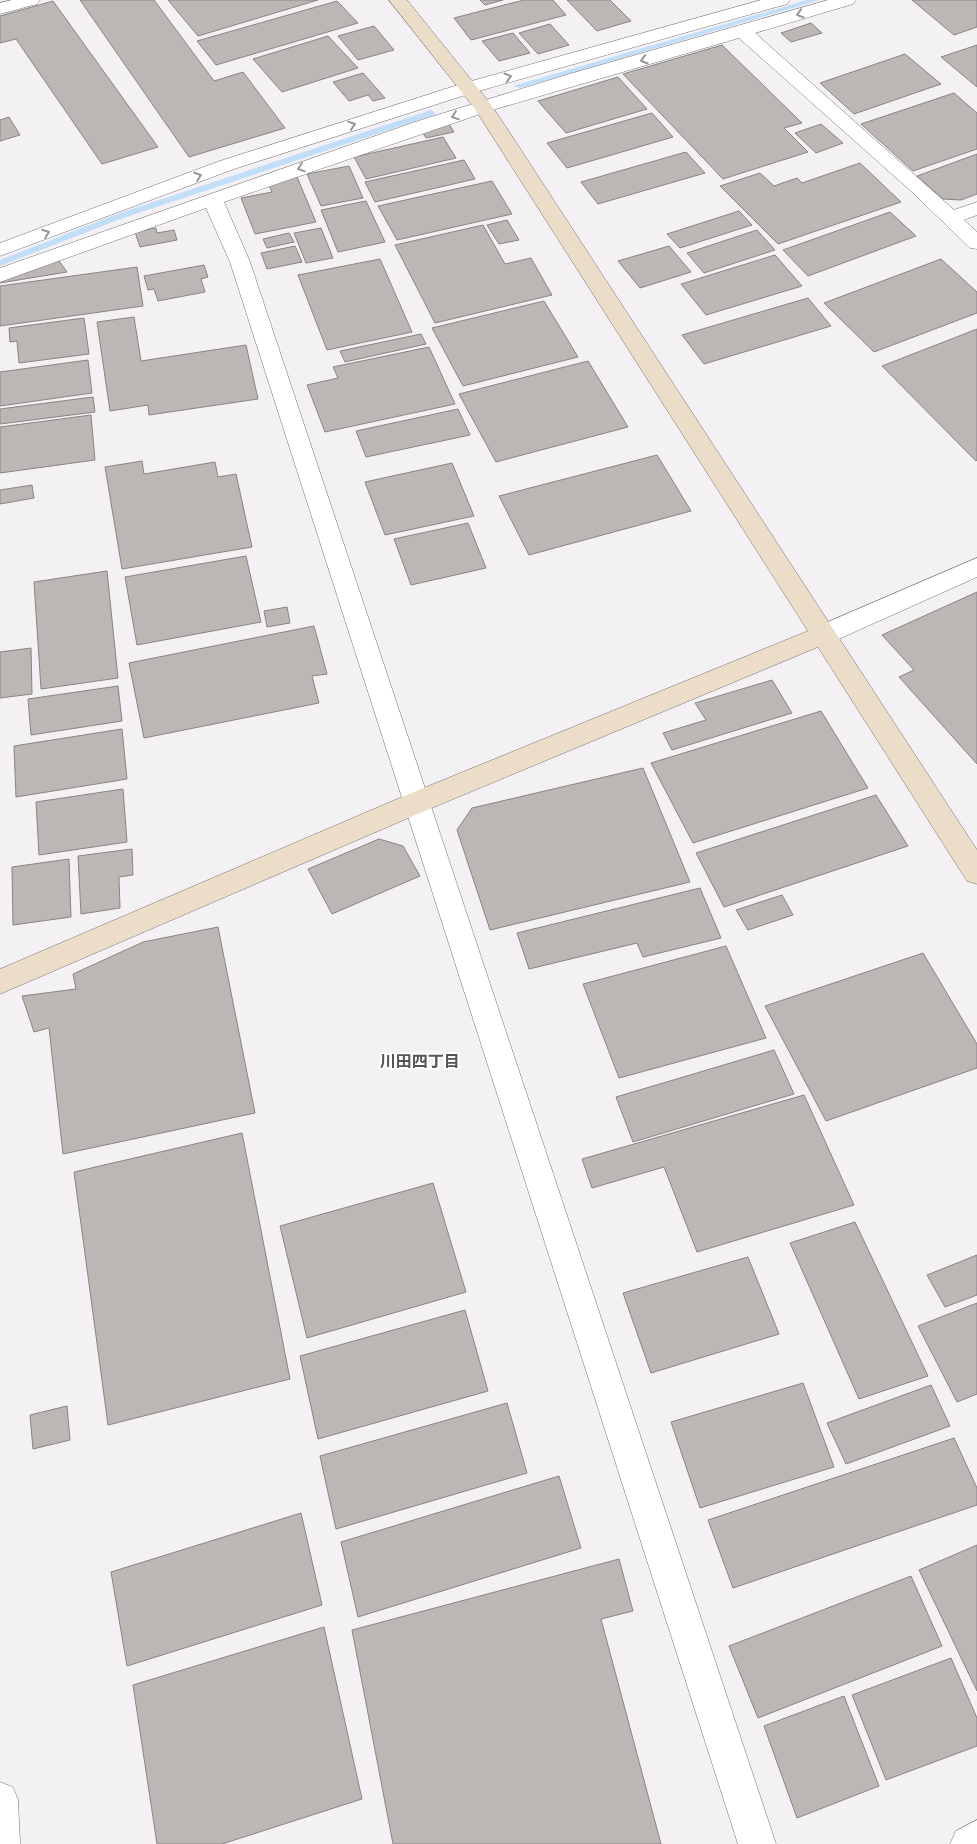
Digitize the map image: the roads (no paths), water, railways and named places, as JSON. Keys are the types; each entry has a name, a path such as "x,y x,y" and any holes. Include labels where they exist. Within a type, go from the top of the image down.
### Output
{"street":[{"path":"0,9 31,0"},
{"path":"398,0 482,106 977,873"},
{"path":"0,250 227,166 468,88 781,0"},
{"path":"0,275 482,106 743,32 847,0"},
{"path":"743,32 918,187 977,243"},
{"path":"213,200 240,262 757,1844"},
{"path":"950,218 977,208"},
{"path":"0,982 418,802 823,635 977,567"},
{"path":"0,1800 1,1844"},
{"path":"969,1844 977,1839"}],"waterway":[{"path":"517,86 816,0"},
{"path":"0,263 120,216 431,113"}],"district":[{"name":"川田四丁目","path":"420,1062"}]}
